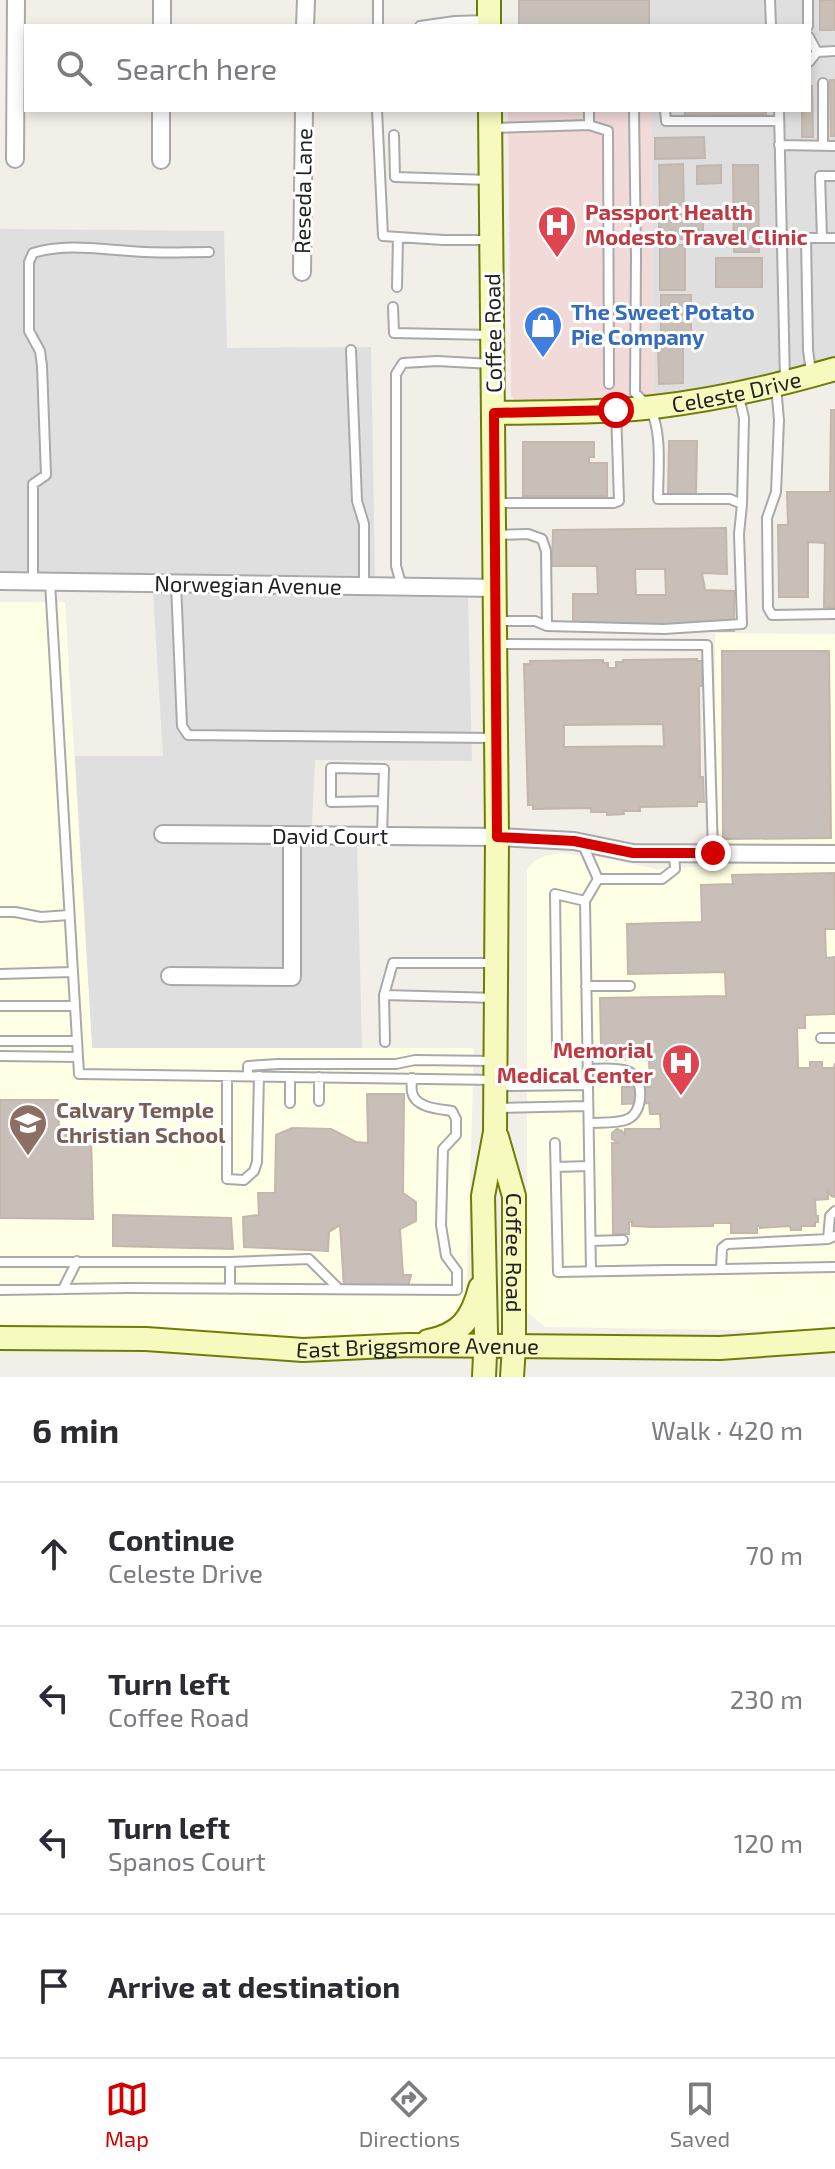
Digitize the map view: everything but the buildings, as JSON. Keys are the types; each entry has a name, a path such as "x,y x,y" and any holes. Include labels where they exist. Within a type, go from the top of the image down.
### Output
{"main road":[{"name":"Coffee Road","path":"484,1377 483,1196 495,1132 497,963 490,119"},
{"name":"Celeste Drive","path":"494,413 649,407 739,393 835,369"},
{"name":"Coffee Road","path":"495,1132 514,1196 512,1377"},
{"path":"408,1345 443,1338 466,1323 476,1302 484,1271"},
{"name":"East Briggsmore Avenue","path":"0,1338 146,1339 303,1350 408,1345 720,1348 835,1340"}],"street":[{"path":"15,159 16,0"},
{"path":"162,0 162,24"},
{"path":"305,24 306,0"},
{"path":"161,112 161,160"},
{"name":"Reseda Lane","path":"302,272 304,112"},
{"name":"Norwegian Avenue","path":"0,581 496,588"},
{"name":"David Court","path":"163,834 497,837 574,841 633,853 835,854"},
{"path":"170,976 292,977 292,836"}],"lane":[{"path":"378,0 378,24"},
{"path":"770,0 771,24"},
{"path":"808,0 808,24"},
{"path":"434,24 489,15"},
{"path":"811,41 817,52"},
{"path":"811,60 817,52 835,51"},
{"path":"823,83 823,146"},
{"path":"377,112 383,236 492,240"},
{"path":"589,112 589,125"},
{"path":"634,112 635,393 649,407 655,426 658,499 730,499 742,504"},
{"path":"665,112 666,121 779,121"},
{"path":"779,112 780,384 776,492 767,518 768,608 772,615 835,614"},
{"path":"490,119 589,125 608,131 609,384"},
{"path":"394,135 395,177 491,180"},
{"path":"779,145 835,146"},
{"path":"822,238 820,176 835,176"},
{"path":"397,287 398,237"},
{"path":"812,376 808,350 806,238 835,238"},
{"path":"209,252 48,248 33,253 29,262 29,331 40,351 42,366 46,475 33,484 79,1074 412,1078 496,1084 588,1085"},
{"path":"393,307 394,333 493,335"},
{"path":"351,350 357,501 364,524 364,586"},
{"path":"402,587 396,566 396,374 403,363 493,364"},
{"path":"496,621 535,621 547,626 664,629 742,624 739,534 744,418 739,393"},
{"path":"495,503 619,501 616,410"},
{"path":"495,535 528,534 542,539 546,551 547,626"},
{"path":"176,584 182,726 188,735 497,738"},
{"path":"496,644 707,645 713,853"},
{"path":"382,836 384,769 331,768 331,802 383,801"},
{"path":"582,843 598,879"},
{"path":"598,879 662,879 675,869 674,852"},
{"path":"591,1271 585,901 598,879"},
{"path":"557,1048 555,894 585,901"},
{"path":"0,912 41,917 69,915"},
{"path":"385,1042 384,995 393,963 497,963"},
{"path":"0,974 72,972"},
{"path":"586,986 630,986"},
{"path":"384,995 496,998"},
{"path":"0,1006 74,1006"},
{"path":"821,1038 835,1038"},
{"path":"0,1041 76,1041"},
{"path":"0,1056 77,1057"},
{"path":"248,1076 248,1066 396,1064 415,1060 588,1106"},
{"path":"588,1069 630,1072 638,1080 640,1104 636,1114 627,1120 589,1123"},
{"path":"227,1076 227,1179 236,1180 244,1180 254,1171 257,1162 259,1076"},
{"path":"290,1077 290,1103"},
{"path":"319,1077 319,1101"},
{"path":"0,1290 457,1290 457,1271 446,1256 441,1225 443,1149 456,1135 456,1119 452,1111 426,1106 416,1100 412,1092 412,1078"},
{"path":"555,1143 558,1272 835,1267"},
{"path":"556,1167 589,1166"},
{"path":"721,1269 722,1248 727,1244 832,1237 830,1216 835,1211"},
{"path":"591,1241 623,1240"},
{"path":"0,1262 309,1259 340,1289"},
{"path":"63,1289 77,1261"},
{"path":"230,1262 230,1289"}],"shaded area":[{"path":"650,0 835,0 835,364 654,401 651,112 811,112 811,24 650,24"},
{"path":"508,112 651,112 654,401 516,402 511,396"},
{"path":"0,229 224,231 227,348 371,347 375,576 0,572"},
{"path":"153,592 468,598 472,761 315,760 311,845 357,844 362,1048 92,1048 75,756 163,756"},
{"path":"0,602 65,602 92,1048 474,1048 466,1312 441,1337 223,1341 0,1331"},
{"name":"Memorial Medical Center","path":"715,633 835,634 835,1326 797,1331 545,1327 527,1312 527,870 534,861 560,853 657,869 716,865"}],"place":[{"name":"Passport Health Modesto Travel Clinic","path":"557,259"},
{"name":"The Sweet Potato Pie Company","path":"543,359"},
{"name":"Memorial Medical Center","path":"681,1097"},
{"name":"Calvary Temple Christian School","path":"28,1157"}],"route":[{"path":"616,410 494,413 497,837 574,841 633,853 713,853"}]}
